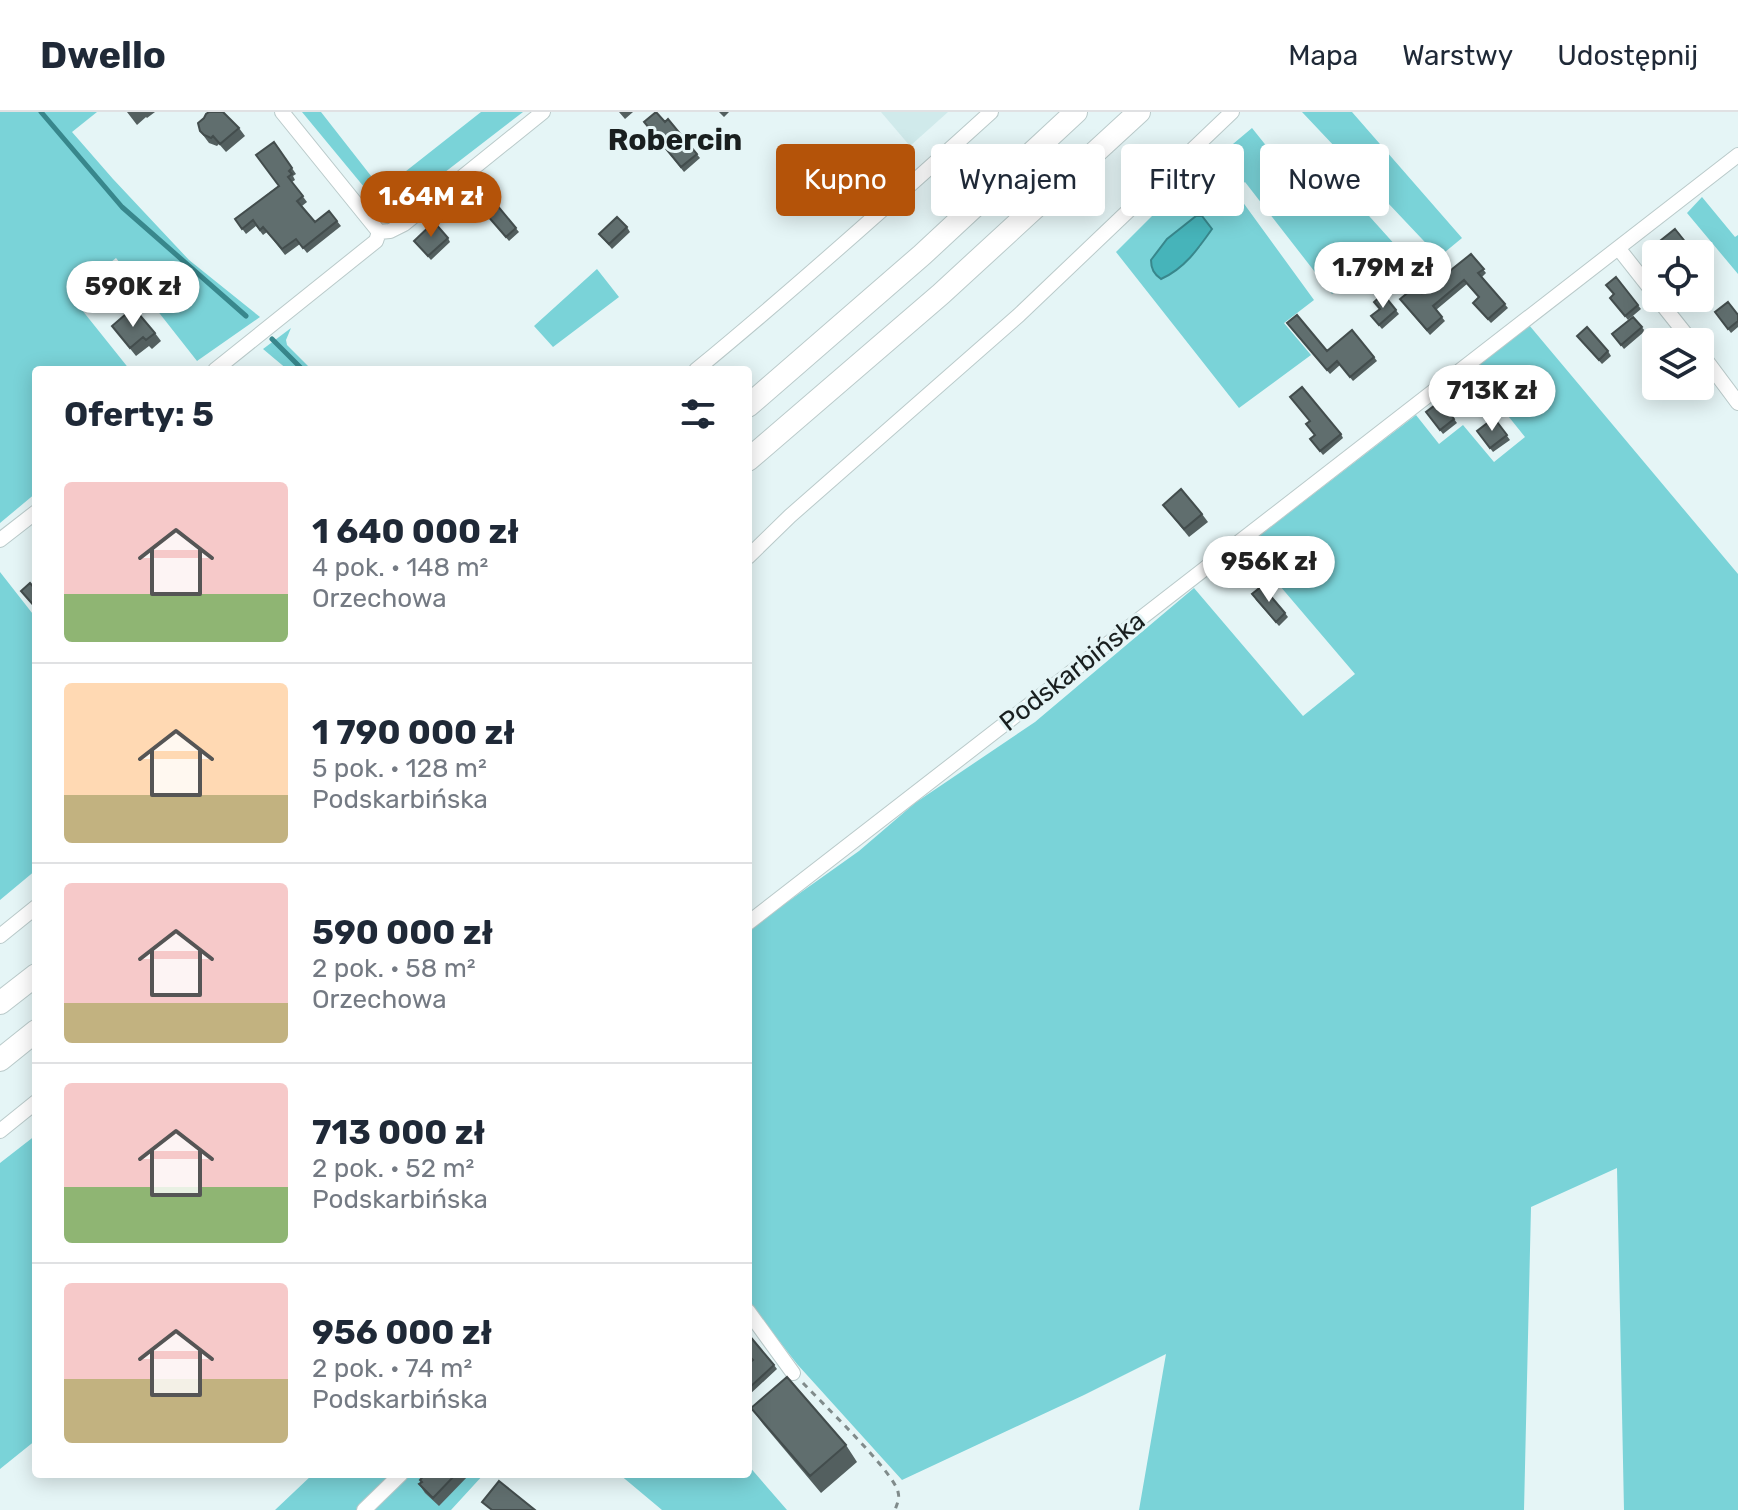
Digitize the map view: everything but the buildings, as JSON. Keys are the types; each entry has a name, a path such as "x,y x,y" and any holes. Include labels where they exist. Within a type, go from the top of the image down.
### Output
{"highway":[{"path":"752,403 922,255 1076,112"},
{"path":"752,457 941,294 1139,112"},
{"path":"0,1003 32,978"},
{"path":"0,1060 32,1034"}],"street":[{"path":"282,112 379,232"},
{"path":"379,232 390,231 404,224 543,112"},
{"path":"701,366 875,217 991,112"},
{"path":"752,553 1019,315 1232,112"},
{"name":"Podskarbińska","path":"752,920 1738,155"},
{"path":"220,366 376,241 379,232"},
{"path":"1619,249 1642,278"},
{"path":"1669,312 1681,328"},
{"path":"1714,371 1738,403"},
{"path":"0,540 32,515"},
{"path":"0,936 32,910"},
{"path":"0,1131 32,1105"},
{"path":"752,1317 793,1373"},
{"path":"364,1510 397,1478"}],"path":[{"path":"793,1373 886,1470 899,1493 895,1510"}],"shaded area":[{"path":"0,112 97,112 72,132 189,260 260,317 197,361 116,258 70,295 127,366 32,366 32,496 0,523"},
{"path":"302,112 321,112 382,190 481,112 523,112 388,216"},
{"path":"881,112 948,112 912,144 908,144"},
{"path":"1302,112 1352,112 1380,144 1332,144"},
{"path":"1252,128 1265,144 1260,144 1260,201 1245,182 1244,144 1233,144"},
{"path":"1389,154 1462,238 1439,257 1389,204"},
{"path":"1702,197 1735,237 1738,235 1738,274 1714,245 1714,240 1710,240 1687,213"},
{"path":"1244,204 1314,300 1284,323 1311,355 1239,408 1116,252 1152,216 1202,216 1244,216","holes":["1202,216 1212,229 1200,247 1151,260 1173,234 1193,220"]},
{"path":"1196,216 1202,216 1212,229 1184,264 1161,279 1153,271 1151,260 1167,239"},
{"path":"1271,216 1369,216 1397,247 1368,273 1364,268 1332,294"},
{"path":"597,269 619,297 553,347 534,326"},
{"path":"1529,325 1738,574 1738,1510 1624,1510 1617,1168 1531,1207 1524,1510 1139,1510 1166,1354 902,1480 797,1364 752,1306 752,927 859,851 915,803 1035,722 1194,588 1303,716 1355,674 1246,546 1416,415 1439,444 1463,425 1494,462 1525,437 1472,371"},
{"path":"291,328 287,345 308,366 283,366 263,349"},
{"path":"0,572 32,613 32,873 0,900"},
{"path":"32,1138 32,1443 0,1469 0,1163"},
{"path":"752,1470 787,1510 662,1510 624,1478 752,1478"},
{"path":"309,1478 480,1478 451,1510 275,1510"}],"waterway":[{"path":"41,112 122,207 246,316"},
{"path":"272,339 299,366"}],"district":[{"name":"Robercin","path":"675,140"}]}
